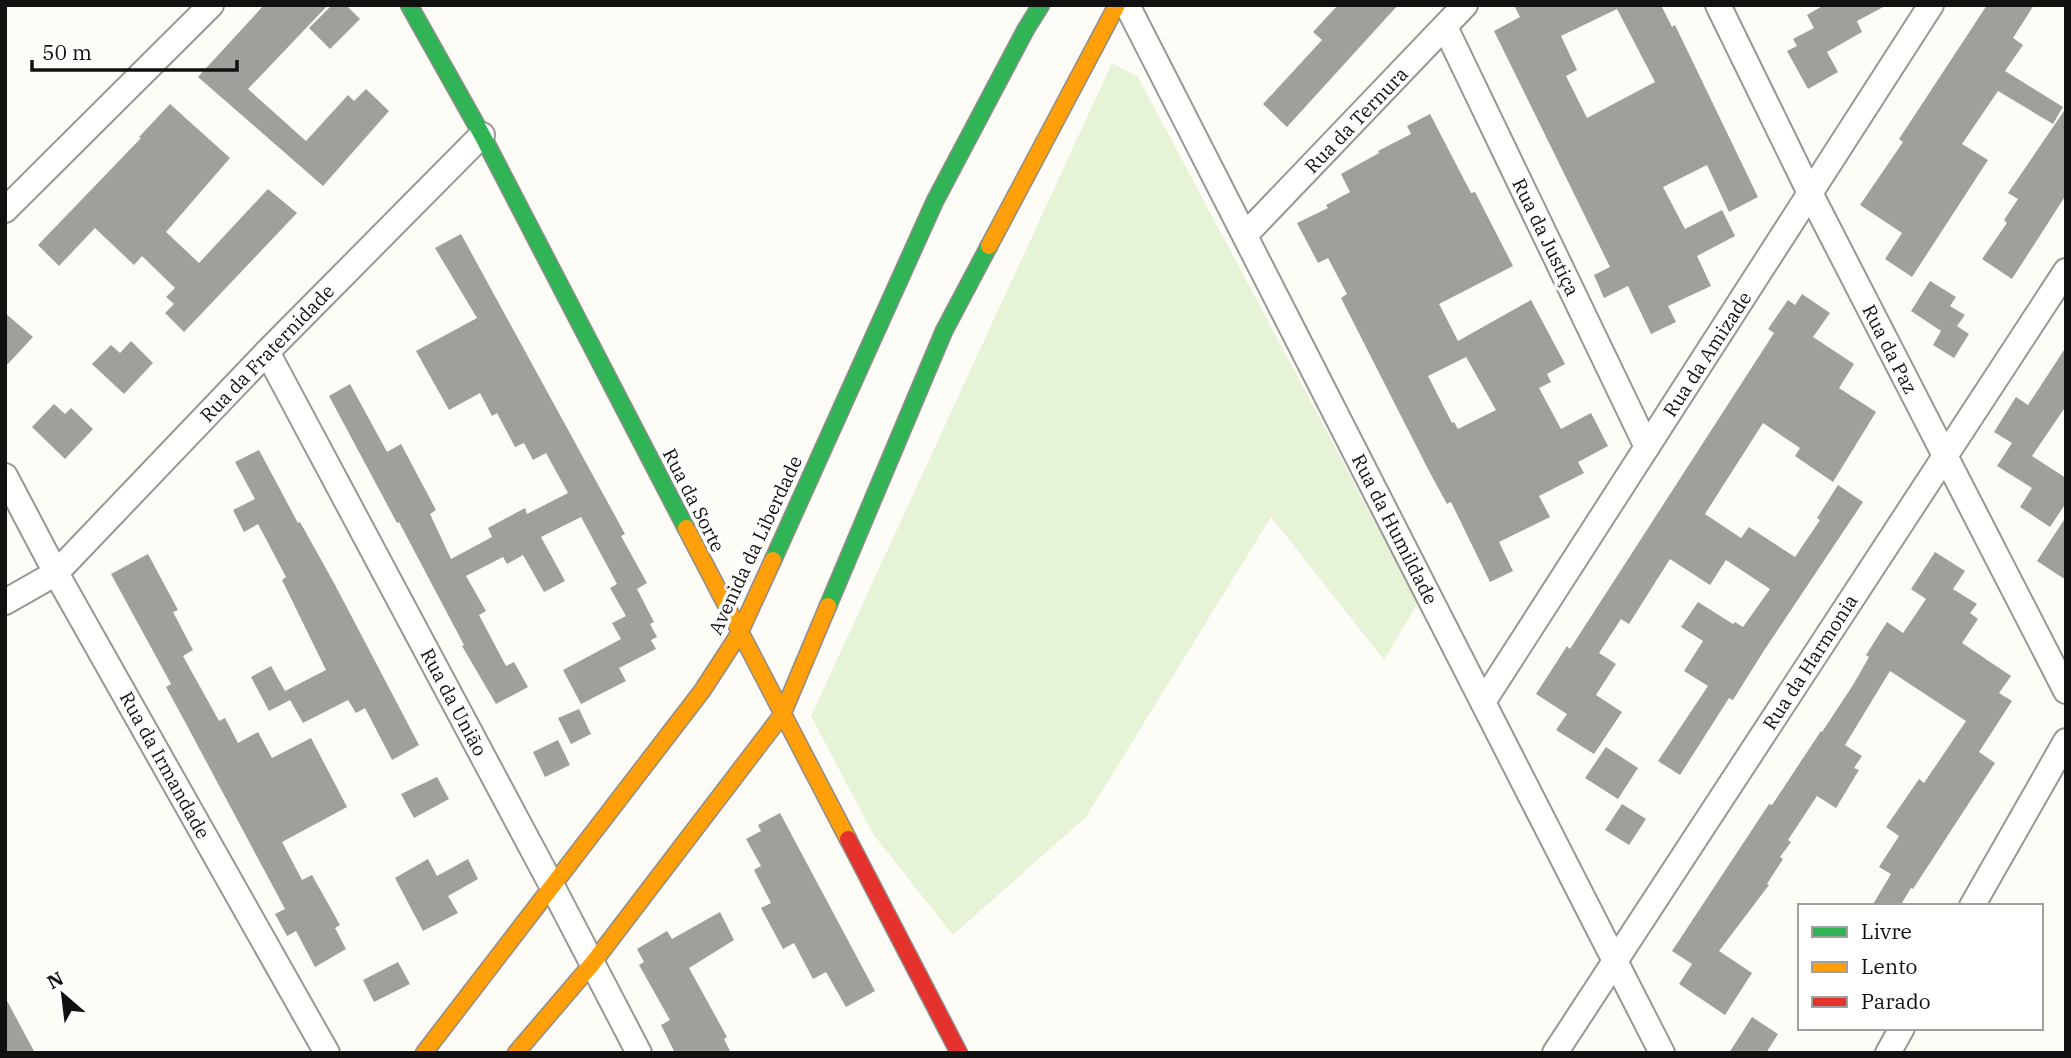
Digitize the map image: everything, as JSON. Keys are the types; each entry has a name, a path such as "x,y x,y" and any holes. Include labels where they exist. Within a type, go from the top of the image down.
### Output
{"street":[{"path":"5,210 211,5"},
{"name":"Rua da Sorte","path":"410,5 482,135 957,1052"},
{"name":"Avenida da Liberdade","path":"424,1053 551,884 702,691 739,634 935,201 1041,5"},
{"path":"516,1053 592,964 782,715 944,331 1117,5"},
{"name":"Rua da Humildade","path":"1127,5 1662,1053"},
{"name":"Rua da Ternura","path":"1246,234 1465,5"},
{"name":"Rua da Paz","path":"1718,5 1810,193 2066,691"},
{"name":"Rua da Amizade","path":"1483,702 1931,5"},
{"name":"Rua da Justiça","path":"1445,27 1647,447"},
{"name":"Rua da Fraternidade","path":"5,602 56,573 267,352 482,135"},
{"name":"Rua da Harmonia","path":"1555,1053 2066,271"},
{"name":"Rua da União","path":"267,352 639,1053"},
{"name":"Rua da Irmandade","path":"5,476 56,573 327,1053"},
{"path":"1973,904 2066,741"},
{"path":"1888,1053 1901,1030"}],"green space":[{"path":"1112,63 1138,77 1418,603 1384,660 1271,517 1086,817 953,935 873,834 811,716"}],"building":[{"path":"264,5 328,5 248,89 306,141 348,95 354,101 366,89 389,111 323,186 198,77"},
{"path":"332,5 346,5 360,19 330,49 309,28"},
{"path":"1338,5 1398,5 1287,127 1263,104 1322,40 1313,32"},
{"path":"1514,5 1661,5 1672,27 1675,25 1758,197 1729,212 1707,165 1663,187 1685,229 1722,210 1735,236 1697,256 1711,286 1668,306 1676,322 1651,334 1628,286 1604,298 1594,275 1610,267 1494,31 1520,17","holes":["1617,9 1655,82 1587,118 1566,76 1577,70 1561,36"]},
{"path":"1824,5 1887,5 1857,21 1862,32 1827,52 1838,72 1808,89 1787,51 1797,46 1793,39 1814,28 1807,15"},
{"path":"1987,5 2034,5 2013,38 2023,45 2005,71 2063,107 2053,124 1998,91 1962,144 1988,160 1912,277 1885,259 1902,233 1860,205 1903,142 1899,139"},
{"path":"170,104 230,158 166,232 199,263 268,189 297,213 184,332 165,313 174,304 166,297 175,288 142,256 134,265 95,228 59,266 38,245"},
{"path":"2066,108 2066,195 2012,279 1982,259 2007,223 2004,220 2018,199 2008,193"},
{"path":"1430,114 1471,193 1475,192 1513,266 1439,304 1458,341 1531,300 1565,364 1547,374 1551,382 1539,388 1561,429 1591,413 1608,446 1578,462 1584,473 1539,496 1550,517 1499,542 1513,571 1490,582 1451,502 1447,504 1430,473 1341,298 1347,294 1328,258 1318,263 1297,223 1328,208 1326,205 1350,192 1341,174 1411,134 1407,126","holes":["1466,357 1496,410 1458,429 1454,422 1452,423 1428,376"]},
{"path":"461,234 625,534 621,536 647,583 637,589 654,622 650,624 657,637 651,640 656,649 619,668 626,681 581,704 563,670 621,639 612,623 626,616 610,588 617,584 581,517 541,537 565,581 544,592 523,555 507,564 503,557 466,576 486,611 479,615 506,666 514,662 528,687 496,704 462,646 464,645 399,522 397,523 329,396 350,384 387,452 401,444 436,510 430,514 451,559 492,537 488,528 525,508 527,514 568,493 546,453 533,460 524,443 515,447 497,413 492,416 480,393 449,410 416,351 477,318 435,248"},
{"path":"1930,281 1956,297 1950,306 1965,315 1957,326 1969,334 1954,358 1933,345 1941,331 1911,311"},
{"path":"1802,294 1830,313 1813,337 1854,364 1839,388 1876,412 1833,482 1795,456 1800,448 1763,423 1705,514 1741,538 1749,527 1795,557 1820,520 1817,518 1838,485 1863,502 1733,700 1729,698 1680,775 1658,761 1708,686 1684,671 1703,641 1681,627 1698,602 1733,624 1735,622 1743,627 1770,589 1726,560 1710,585 1670,559 1629,624 1621,619 1599,653 1616,664 1596,695 1622,712 1594,754 1556,730 1567,714 1536,694 1567,646 1570,649 1774,333 1768,329 1788,300 1795,305"},
{"path":"5,313 33,337 5,367"},
{"path":"131,341 153,363 124,394 92,364 111,345 120,353"},
{"path":"2066,347 2066,406 2032,456 2066,478 2066,503 2050,527 2020,507 2032,488 1997,466 2012,443 1994,432 2016,397 2028,405"},
{"path":"54,404 65,414 71,408 93,429 65,459 32,427"},
{"path":"259,450 334,583 419,745 392,760 365,708 356,713 348,700 303,723 290,700 269,711 251,677 271,666 285,691 326,670 282,580 286,577 258,524 244,532 233,510 255,499 235,462"},
{"path":"2066,517 2066,580 2037,561"},
{"path":"1935,552 1965,571 1953,589 1977,604 1970,613 1978,619 1962,643 2011,676 1999,693 2012,701 1979,752 1995,763 1901,904 1873,904 1891,874 1879,867 1899,836 1886,827 1919,779 1924,783 1966,721 1890,671 1845,745 1862,756 1854,768 1859,770 1836,808 1817,796 1788,840 1791,842 1780,857 1783,859 1767,884 1769,885 1719,951 1752,973 1725,1015 1679,984 1692,964 1672,951 1769,804 1772,805 1853,685 1869,657 1866,655 1887,622 1903,633 1926,599 1911,589"},
{"path":"148,554 178,610 173,612 193,650 183,656 219,721 225,718 238,743 258,732 272,758 311,738 347,807 282,842 302,880 312,875 340,925 335,928 346,949 315,967 296,931 287,936 275,914 285,909 166,687 171,684 111,574"},
{"path":"579,709 591,734 571,744 558,718"},
{"path":"558,740 570,765 545,777 533,752"},
{"path":"1606,747 1638,768 1618,799 1585,778"},
{"path":"437,777 449,799 414,818 401,794"},
{"path":"1622,804 1646,819 1629,845 1605,830"},
{"path":"780,813 875,991 846,1007 826,972 813,979 794,943 783,949 761,908 771,903 754,870 761,866 746,839 761,831 758,825"},
{"path":"428,859 437,876 468,859 478,879 448,896 458,913 423,931 395,878"},
{"path":"720,912 734,940 689,968 727,1037 724,1039 731,1053 675,1053 661,1025 670,1020 639,965 644,962 637,949 667,931 672,939"},
{"path":"398,962 410,984 374,1002 363,980"},
{"path":"5,997 35,1053 5,1053"},
{"path":"1752,1017 1778,1034 1766,1053 1729,1053"}],"traffic: fast":[{"path":"409,5 482,135 686,528"},
{"path":"773,560 935,201 1041,5"},
{"path":"828,606 944,331 989,246"}],"traffic: slow":[{"path":"989,246 1117,5"},
{"path":"686,528 848,839"},
{"path":"424,1053 702,691 739,634 773,560"},
{"path":"516,1053 592,964 782,715 828,606"}],"traffic: jam":[{"path":"848,839 959,1053"}]}
